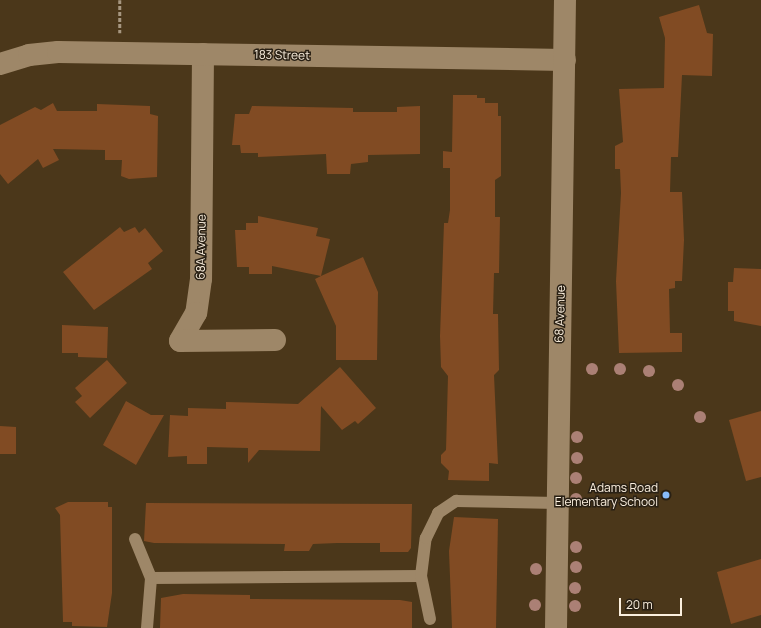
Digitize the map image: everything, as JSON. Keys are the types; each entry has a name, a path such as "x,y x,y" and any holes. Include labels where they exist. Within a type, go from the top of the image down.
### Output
{"street":[{"name":"68 Avenue","path":"556,628 565,0"},
{"name":"183 Street","path":"0,64 29,55 58,52 565,60"},
{"name":"68A Avenue","path":"203,54 201,279 196,313 180,341 275,340"}],"lane":[{"path":"430,619 420,576 426,538 438,513 456,501 557,503"},
{"path":"135,539 151,578 147,628"},
{"path":"151,578 420,576"}],"path":[{"path":"120,0 120,38"}],"building":[{"path":"699,5 707,33 713,34 712,76 682,75 678,157 671,157 670,192 682,192 684,240 682,281 675,281 675,288 669,289 670,333 682,333 682,352 619,353 616,281 621,193 620,169 615,169 615,146 623,142 619,89 664,88 665,38 659,17"},
{"path":"453,95 477,95 477,98 485,98 485,103 498,103 498,116 501,116 501,176 495,180 495,217 500,217 499,273 494,273 493,314 498,314 499,370 494,375 498,464 489,463 489,481 448,480 449,471 441,463 441,455 446,450 448,376 441,367 440,336 444,223 448,223 450,210 450,168 443,168 443,151 452,152"},
{"path":"53,103 57,111 97,111 97,104 150,106 150,114 158,116 157,177 129,179 121,176 122,160 105,160 105,150 53,149 59,160 43,168 38,159 8,184 0,174 0,125 35,107 41,110"},
{"path":"252,106 353,108 353,112 397,112 397,107 420,106 420,154 368,155 368,162 351,164 350,174 327,174 326,154 258,157 258,153 241,153 240,145 232,145 235,114 249,114"},
{"path":"258,216 318,228 316,236 330,239 321,276 272,266 272,274 249,274 249,267 237,267 235,230 246,230 246,223 258,223"},
{"path":"120,227 124,232 135,227 139,233 145,228 163,251 148,263 152,269 94,310 63,272"},
{"path":"363,257 378,292 377,360 336,360 336,326 315,279"},
{"path":"734,268 761,269 761,326 734,321 734,311 728,311 728,282 733,282"},
{"path":"62,325 108,327 107,358 78,357 78,353 62,353"},
{"path":"107,360 127,383 90,418 75,402 82,396 75,388"},
{"path":"340,367 376,408 358,424 355,421 342,430 321,406 320,451 259,450 248,463 248,448 207,447 207,464 187,464 187,456 168,457 170,415 188,416 188,408 226,409 226,402 298,404"},
{"path":"126,401 151,415 164,415 136,465 103,445"},
{"path":"761,411 761,477 746,481 729,420"},
{"path":"0,426 16,427 16,454 0,454"},
{"path":"68,502 108,502 108,507 112,507 112,593 107,627 72,626 72,622 63,622 60,515 55,508"},
{"path":"146,503 412,504 411,548 408,552 380,552 380,543 337,543 313,544 309,551 284,551 285,544 154,543 144,541"},
{"path":"454,517 498,519 496,628 452,628 449,551"},
{"path":"761,559 761,615 731,624 717,572"},
{"path":"183,594 250,595 250,599 400,600 412,602 412,628 160,628 161,598"}],"place":[{"name":"Adams Road Elementary School","path":"666,495"}]}
